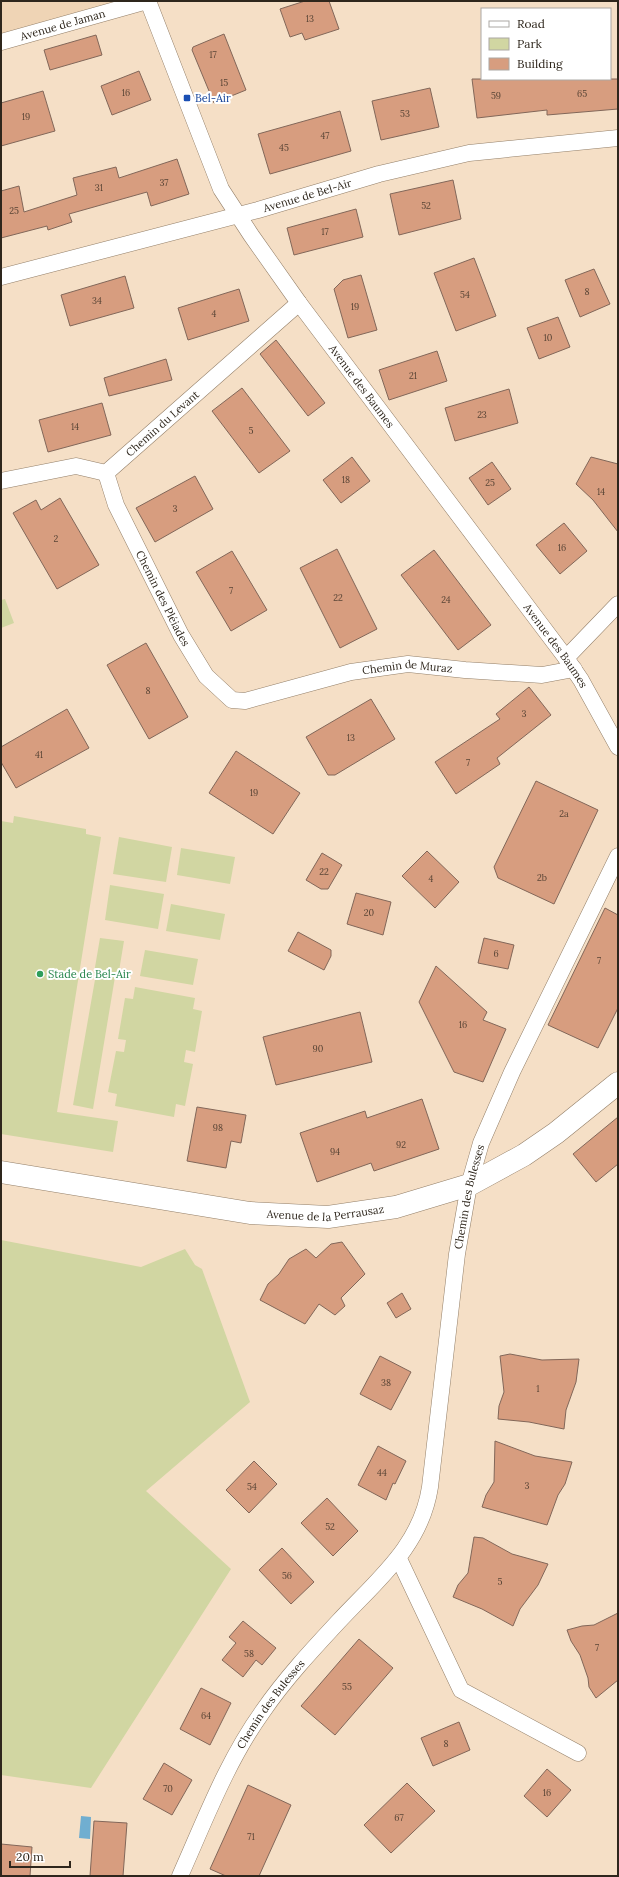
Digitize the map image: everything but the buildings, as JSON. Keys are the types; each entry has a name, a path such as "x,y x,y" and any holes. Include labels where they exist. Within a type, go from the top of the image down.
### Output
{"street":[{"name":"Avenue de Jaman","path":"1,42 148,1"},
{"name":"Avenue des Baumes","path":"148,1 221,189 251,236 299,303 570,664 618,747"},
{"name":"Avenue de Bel-Air","path":"1,277 239,215 378,174 469,153 618,138"},
{"name":"Chemin du Levant","path":"106,473 299,303"},
{"path":"1,481 76,466 106,473"},
{"name":"Chemin des Pléiades","path":"106,473 116,505 184,641 206,676 232,700 245,701"},
{"path":"570,664 618,604"},
{"name":"Chemin de Muraz","path":"245,701 352,672 408,664 465,670 542,675 570,664"},
{"name":"Chemin des Bulesses","path":"180,1876 238,1750 262,1711 294,1671 398,1559 423,1518 428,1502 456,1261 469,1185 481,1143 512,1072 618,856"},
{"name":"Avenue de la Perrausaz","path":"1,1172 250,1213 328,1217 396,1207 469,1185 524,1155 556,1133 618,1083"},
{"path":"398,1559 461,1690 578,1753"}],"shaded area":[{"path":"1,1 147,1 1,42"}],"green space":[{"path":"5,599 14,623 1,628 1,600"},
{"name":"Stade de Bel-Air","path":"14,816 86,829 86,834 101,837 57,1112 118,1121 113,1152 1,1134 1,821 13,823"},
{"path":"119,837 172,847 166,882 113,874"},
{"path":"181,848 235,857 230,884 177,875"},
{"path":"110,885 164,894 158,929 105,920"},
{"path":"171,904 225,914 220,940 166,931"},
{"path":"100,938 124,941 118,977 115,977 93,1109 73,1105 96,974 94,973"},
{"path":"145,950 198,959 193,985 140,976"},
{"path":"135,987 195,998 193,1009 202,1011 195,1052 186,1050 184,1062 193,1064 185,1106 176,1104 174,1117 115,1106 117,1094 108,1092 116,1051 124,1052 126,1040 118,1039 125,998 133,999"},
{"path":"1,1240 141,1267 185,1249 195,1265 202,1269 250,1402 146,1491 231,1569 91,1788 1,1775"}],"water":[{"path":"81,1816 91,1817 90,1839 79,1838"}],"place":[{"name":"Bel-Air","path":"187,98"},
{"name":"Stade de Bel-Air","path":"40,974"}]}
